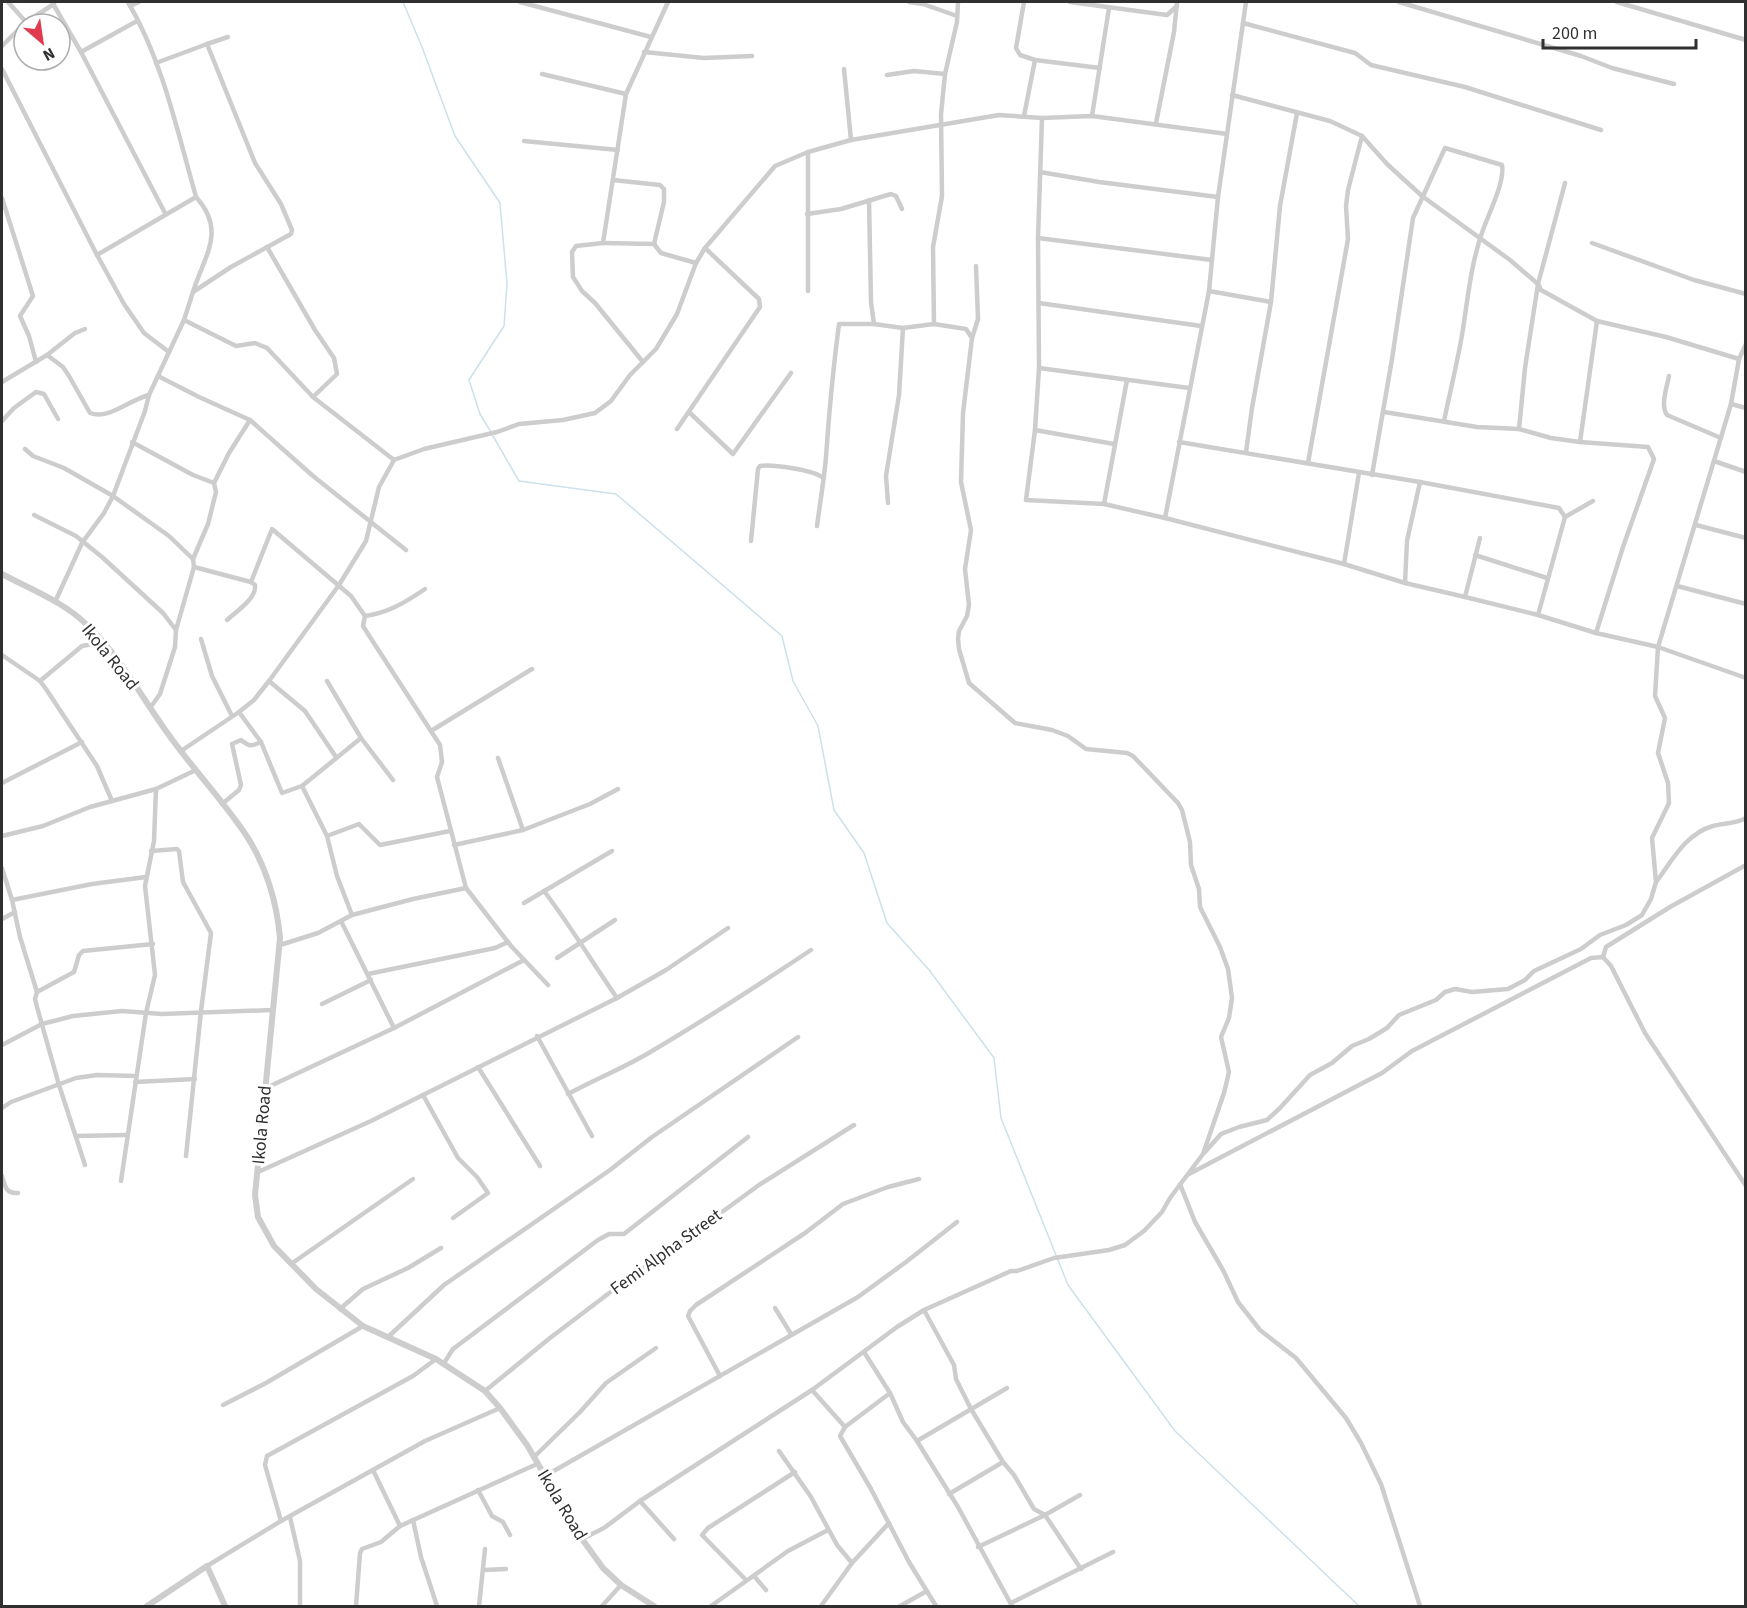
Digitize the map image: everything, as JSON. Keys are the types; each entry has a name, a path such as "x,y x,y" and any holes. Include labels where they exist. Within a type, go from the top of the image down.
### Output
{"street":[{"path":"55,602 82,543 104,513 113,496 132,442 146,411 149,395 184,320 212,240 212,229 206,210 196,196 168,94 129,4 139,2"},
{"path":"520,2 651,37"},
{"path":"603,243 626,94 668,2"},
{"path":"909,2 923,4 957,16"},
{"path":"934,324 933,247 942,196 941,114 945,74 958,2"},
{"path":"1024,2 1016,48 1020,56 1100,68"},
{"path":"1070,2 1167,15 1175,21"},
{"path":"1165,518 1209,291 1218,197 1246,2"},
{"path":"1399,2 1581,56 1612,69 1674,84"},
{"path":"1617,2 1746,40"},
{"path":"40,12 53,3 165,213"},
{"path":"1167,15 1177,4"},
{"path":"1156,123 1177,4"},
{"path":"1092,116 1109,8"},
{"path":"81,52 137,21"},
{"path":"1243,24 1355,53 1371,65 1465,87 1601,130"},
{"path":"156,63 228,37"},
{"path":"193,292 231,267 291,234 291,226 282,204 255,163 207,44"},
{"path":"644,52 704,58 752,56"},
{"path":"1024,116 1035,60"},
{"path":"2,69 124,304 144,333 169,352"},
{"path":"844,69 851,140"},
{"path":"887,75 914,71 945,74"},
{"path":"542,74 626,94"},
{"path":"1232,95 1330,121 1362,136 1387,164 1422,196 1480,238 1538,284 1541,290 1597,321 1666,337 1739,359"},
{"path":"1246,452 1271,302 1280,206 1297,113"},
{"path":"935,125 941,114"},
{"path":"181,751 239,712 254,700 269,681 339,585 366,541 379,487 394,460 424,449 497,432 519,424 563,420 595,413 611,401 630,375 656,349 677,314 696,263 705,248 775,166 808,152 851,140 999,115 1042,118 1092,116 1227,134"},
{"path":"1042,118 1038,238 1039,368 1035,430 1026,500 1104,504 1165,518 1341,564 1405,584 1466,597 1538,615 1596,633 1658,647 1746,678"},
{"path":"1308,463 1348,239 1346,206 1348,190 1362,136"},
{"path":"524,141 618,150"},
{"path":"1372,474 1384,412 1413,218 1445,148 1502,165 1503,169 1472,266 1461,338 1444,421"},
{"path":"808,152 808,291"},
{"path":"1040,172 1218,197"},
{"path":"613,180 660,185 664,189 664,202 654,244"},
{"path":"1519,429 1525,368 1538,284 1565,183"},
{"path":"807,214 841,209 894,194 902,209"},
{"path":"97,255 196,196"},
{"path":"2,198 33,296 20,316 29,336 36,362"},
{"path":"869,200 871,302 874,324"},
{"path":"1038,238 1212,260"},
{"path":"644,362 596,303 582,291 573,277 573,248 603,243 654,244"},
{"path":"1592,243 1694,280 1746,294"},
{"path":"654,244 661,253 696,263"},
{"path":"267,247 334,358 337,374 313,397"},
{"path":"677,429 761,303 705,248"},
{"path":"976,266 978,319 972,338 963,413 961,482 971,531 965,569 969,605 967,616 959,631 959,649 969,683 1015,723 1052,730 1068,736 1086,749 1127,753 1133,756 1182,810 1190,842 1191,865 1199,889 1200,907 1226,960 1232,999 1229,1018 1221,1037 1228,1072 1224,1093 1203,1154"},
{"path":"1209,291 1271,302"},
{"path":"1039,303 1201,326"},
{"path":"184,320 236,345 255,343 262,345 313,397 394,460"},
{"path":"1580,442 1597,321"},
{"path":"817,526 839,324 874,324 903,328 934,324 966,329 972,338"},
{"path":"888,503 886,476 899,395 903,328"},
{"path":"2,382 47,355 75,333 85,329"},
{"path":"1656,882 1652,838 1669,803 1668,783 1658,753 1665,718 1655,696 1658,647 1731,404 1739,359 1745,346"},
{"path":"47,355 69,376 90,413 99,416 106,415 135,399 149,395"},
{"path":"1039,368 1189,388"},
{"path":"689,412 733,454 791,373"},
{"path":"1669,375 1664,402 1667,415 1721,438"},
{"path":"158,376 250,420 313,476 406,550"},
{"path":"1104,504 1127,380"},
{"path":"2,421 14,408 36,392 44,394 58,419"},
{"path":"1731,404 1746,408"},
{"path":"1384,412 1477,427 1519,429 1551,438 1580,442 1648,447 1654,459 1596,633"},
{"path":"150,708 160,694 176,647 176,630 194,567 193,559 208,524 216,492 214,483 229,453 250,420"},
{"path":"1035,430 1114,444"},
{"path":"132,442 193,475 214,483"},
{"path":"1179,442 1420,482 1559,508 1565,517"},
{"path":"25,448 33,456 64,468 113,496 169,536 193,559"},
{"path":"1714,461 1746,472"},
{"path":"750,541 760,466 819,474 823,478"},
{"path":"1341,564 1359,473"},
{"path":"1405,584 1407,541 1420,482"},
{"path":"1538,615 1565,517 1593,501"},
{"path":"34,515 66,530 134,584 163,613 176,630"},
{"path":"1696,525 1746,538"},
{"path":"251,582 272,529 351,596 365,616 363,626 440,745 442,754 437,777 466,888 508,942 548,985"},
{"path":"1466,597 1480,538"},
{"path":"1475,555 1547,578"},
{"path":"194,567 255,585 256,590 253,595 227,620"},
{"name":"Ikola Road","path":"2,574 55,602 87,624 103,642 181,751 247,836 262,867 276,907 280,945 255,1195 258,1218 274,1246 340,1309 363,1326 444,1363 485,1391 500,1408 534,1457 582,1539 603,1568 621,1585 654,1606"},
{"path":"1677,586 1746,604"},
{"path":"365,616 379,615 425,590"},
{"path":"201,639 212,676 232,716"},
{"path":"40,681 82,646 103,642"},
{"path":"2,655 40,681 97,766 112,801"},
{"path":"431,731 532,669"},
{"path":"269,681 305,711 336,757"},
{"path":"327,681 361,738 393,780"},
{"path":"239,712 261,742 282,793 302,786 361,738"},
{"path":"222,804 239,790 241,785 232,744 241,740 246,746 251,747 261,742"},
{"path":"2,783 82,742"},
{"path":"498,758 523,830"},
{"path":"2,836 44,826 81,810 156,789 196,770"},
{"path":"302,786 327,836 352,915"},
{"path":"121,1181 146,1012 155,975 146,900 146,877 154,841 156,789"},
{"path":"454,844 523,830 590,804 618,789"},
{"path":"582,1539 604,1528 640,1501 812,1390 924,1310 1011,1271 1054,1258 1109,1250 1135,1239 1162,1212 1180,1184 1221,1134 1267,1119 1310,1075 1332,1063 1352,1046 1387,1028 1399,1015 1436,1000 1445,992 1455,989 1472,992 1508,989 1525,980 1534,971 1581,949 1600,935 1626,925 1642,915 1651,899 1656,882 1676,853 1693,835 1711,826 1746,818"},
{"path":"327,836 359,824 380,845 450,831"},
{"path":"151,851 177,849 179,851 183,882 211,933 186,1156"},
{"path":"524,903 612,851"},
{"path":"1603,957 1606,947 1670,907 1746,865"},
{"path":"2,868 37,992 35,999 59,1085 85,1165"},
{"path":"12,900 92,884 146,877"},
{"path":"280,945 308,937 352,915 413,898 466,888"},
{"path":"544,891 572,927 579,943 616,998"},
{"path":"2,919 15,912"},
{"path":"557,958 615,920"},
{"path":"341,921 394,1028"},
{"path":"258,1172 423,1095 616,998 666,970 728,928"},
{"path":"368,974 495,948 508,942"},
{"path":"37,992 74,972 79,955 83,951 153,944"},
{"path":"568,1094 625,1066 708,1019 812,950"},
{"path":"1187,1175 1382,1073 1412,1051 1591,958 1603,957"},
{"path":"1603,957 1611,966 1645,1033 1746,1186"},
{"path":"266,1088 394,1028 524,960"},
{"path":"322,1005 370,980"},
{"path":"2,1045 42,1024 73,1016 122,1011 162,1014 272,1010"},
{"path":"537,1036 592,1136"},
{"path":"388,1337 444,1286 610,1170 685,1113 798,1037"},
{"path":"477,1067 540,1167"},
{"path":"2,1108 11,1102 76,1078 97,1075 136,1076"},
{"path":"135,1082 195,1079"},
{"path":"423,1095 458,1158 477,1177 488,1194 453,1218"},
{"name":"Femi Alpha Street","path":"485,1391 633,1275 759,1185 854,1125"},
{"path":"76,1136 127,1135"},
{"path":"444,1363 453,1349 584,1250 609,1234 624,1234 748,1137"},
{"path":"2,1176 7,1190 18,1193"},
{"path":"291,1264 412,1179"},
{"path":"720,1376 688,1316 696,1305 805,1233 843,1204 888,1187 919,1179"},
{"path":"1180,1184 1195,1222 1244,1310 1260,1330 1296,1358 1346,1418 1361,1443 1381,1484 1419,1606"},
{"path":"545,1476 573,1462 866,1291 957,1222"},
{"path":"340,1309 363,1289 408,1268 441,1248"},
{"path":"775,1308 791,1334"},
{"path":"924,1310 954,1365 956,1379 971,1409 1003,1462 1014,1475 1034,1509 1045,1515 1081,1569"},
{"path":"223,1405 266,1383 363,1326"},
{"path":"534,1457 606,1383 656,1348"},
{"path":"864,1352 1012,1605 1113,1552"},
{"path":"281,1521 265,1465 267,1456 413,1376 436,1359"},
{"path":"917,1441 1007,1388"},
{"path":"812,1390 844,1427"},
{"path":"890,1393 844,1427 840,1436 936,1606"},
{"path":"147,1606 281,1521 425,1441 500,1408"},
{"path":"779,1451 811,1497 828,1530 852,1563"},
{"path":"949,1494 1003,1462"},
{"path":"356,1606 361,1551 381,1542 400,1526 537,1464"},
{"path":"373,1470 400,1526"},
{"path":"746,1580 702,1535 708,1528 795,1472"},
{"path":"478,1490 492,1516 503,1522 510,1535"},
{"path":"978,1547 1045,1515 1080,1495"},
{"path":"640,1501 674,1539"},
{"path":"290,1517 300,1561 300,1606"},
{"path":"413,1520 437,1606"},
{"path":"820,1606 852,1563 889,1523"},
{"path":"711,1606 788,1551 828,1530"},
{"path":"479,1606 485,1549"},
{"path":"207,1566 225,1606"},
{"path":"484,1570 506,1569"},
{"path":"754,1576 766,1590"},
{"path":"602,1606 621,1585"},
{"path":"900,1606 927,1591"}],"waterway":[{"path":"403,2 455,136 500,203 507,284 504,326 469,380 480,414 491,432"},
{"path":"493,436 519,481 616,494 782,636 793,681 818,726 834,810 864,853 887,923 930,971 994,1058 1001,1118 1068,1285 1175,1431 1359,1606"}]}
